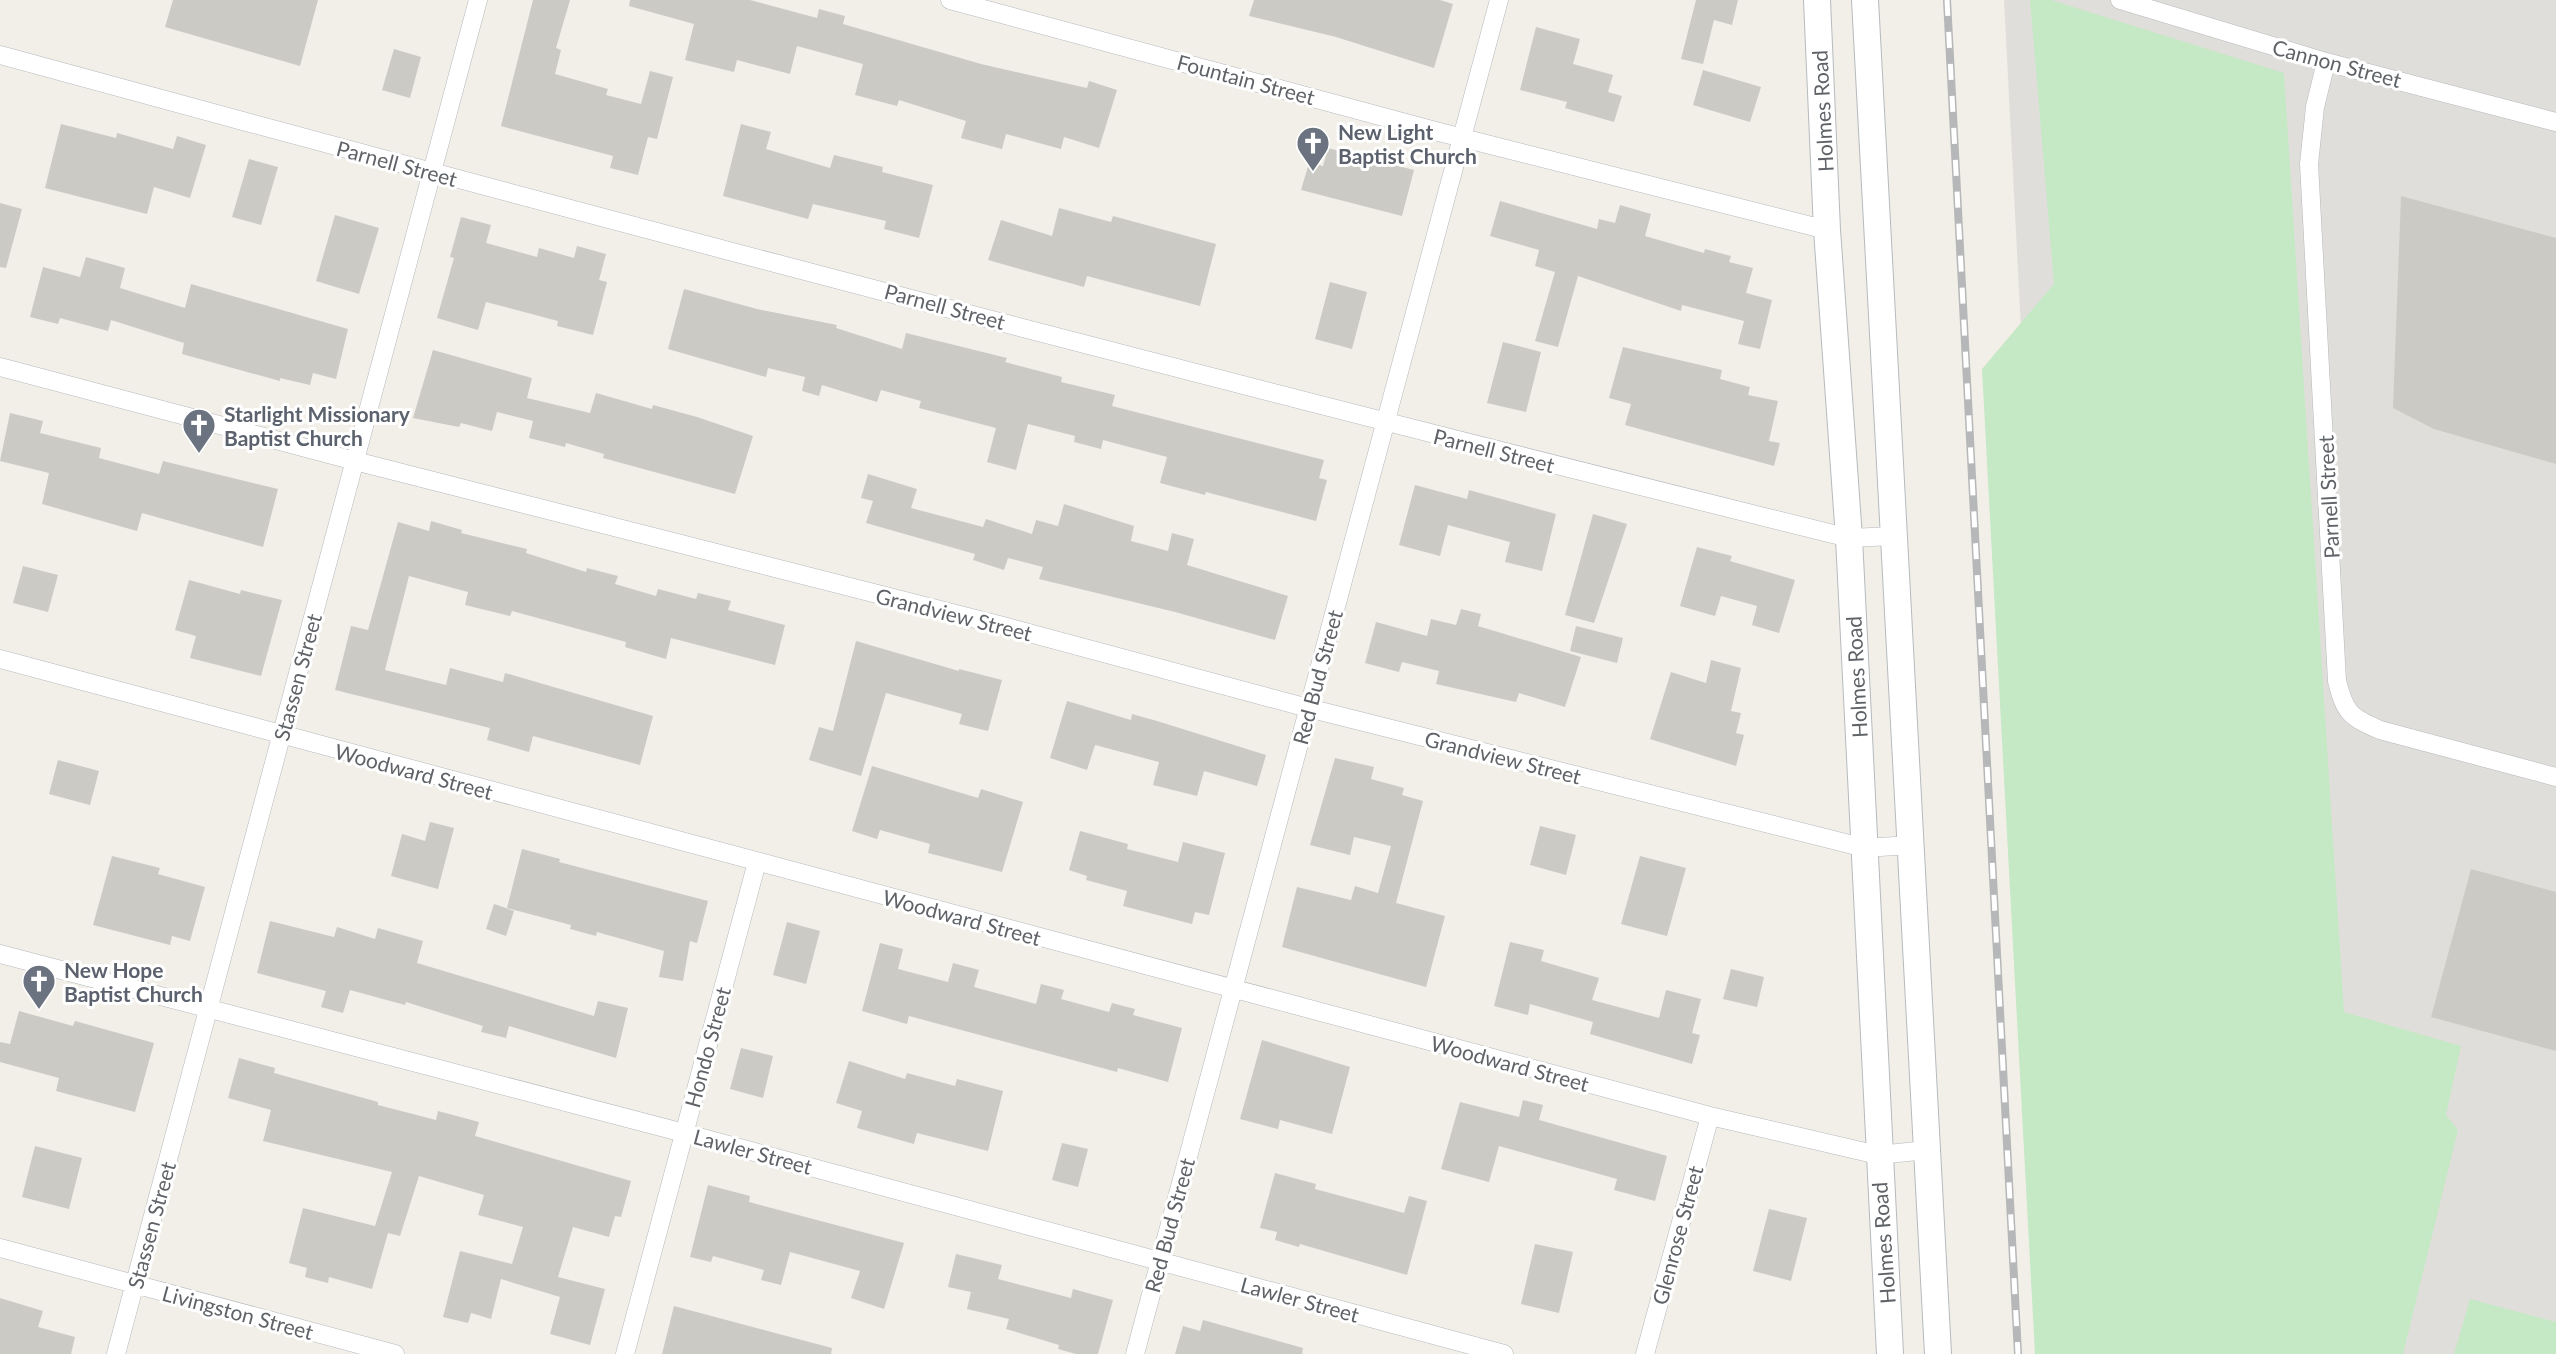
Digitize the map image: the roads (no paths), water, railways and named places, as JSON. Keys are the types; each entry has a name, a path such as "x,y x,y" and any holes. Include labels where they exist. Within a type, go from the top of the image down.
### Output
{"main road":[{"name":"Holmes Road","path":"1817,0 1827,230 1849,538 1890,1354"},
{"path":"1865,0 1938,1354"}],"street":[{"name":"Stassen Street","path":"116,1354 478,0"},
{"name":"Fountain Street","path":"950,0 1827,230"},
{"name":"Red Bud Street","path":"1135,1354 1499,0"},
{"name":"Cannon Street","path":"2120,0 2326,62 2556,122"},
{"name":"Parnell Street","path":"0,55 432,173 1385,423 1849,538 1895,536"},
{"name":"Parnell Street","path":"2326,62 2315,107 2309,164 2337,681 2343,707 2358,720 2380,730 2556,777"},
{"name":"Grandview Street","path":"0,367 355,461 1003,625 1308,708 1865,848 1910,845"},
{"name":"Woodward Street","path":"0,659 1710,1116 1878,1155 1927,1150"},
{"name":"Hondo Street","path":"625,1354 757,862"},
{"name":"Lawler Street","path":"0,954 684,1133 1504,1354"},
{"name":"Glenrose Street","path":"1645,1354 1710,1116"},
{"name":"Livingston Street","path":"0,1248 395,1354"}],"railway":[{"path":"1947,0 2018,1354"}],"place":[{"name":"New Light Baptist Church","path":"1313,173"},
{"name":"Starlight Missionary Baptist Church","path":"199,455"},
{"name":"New Hope Baptist Church","path":"39,1011"}]}
